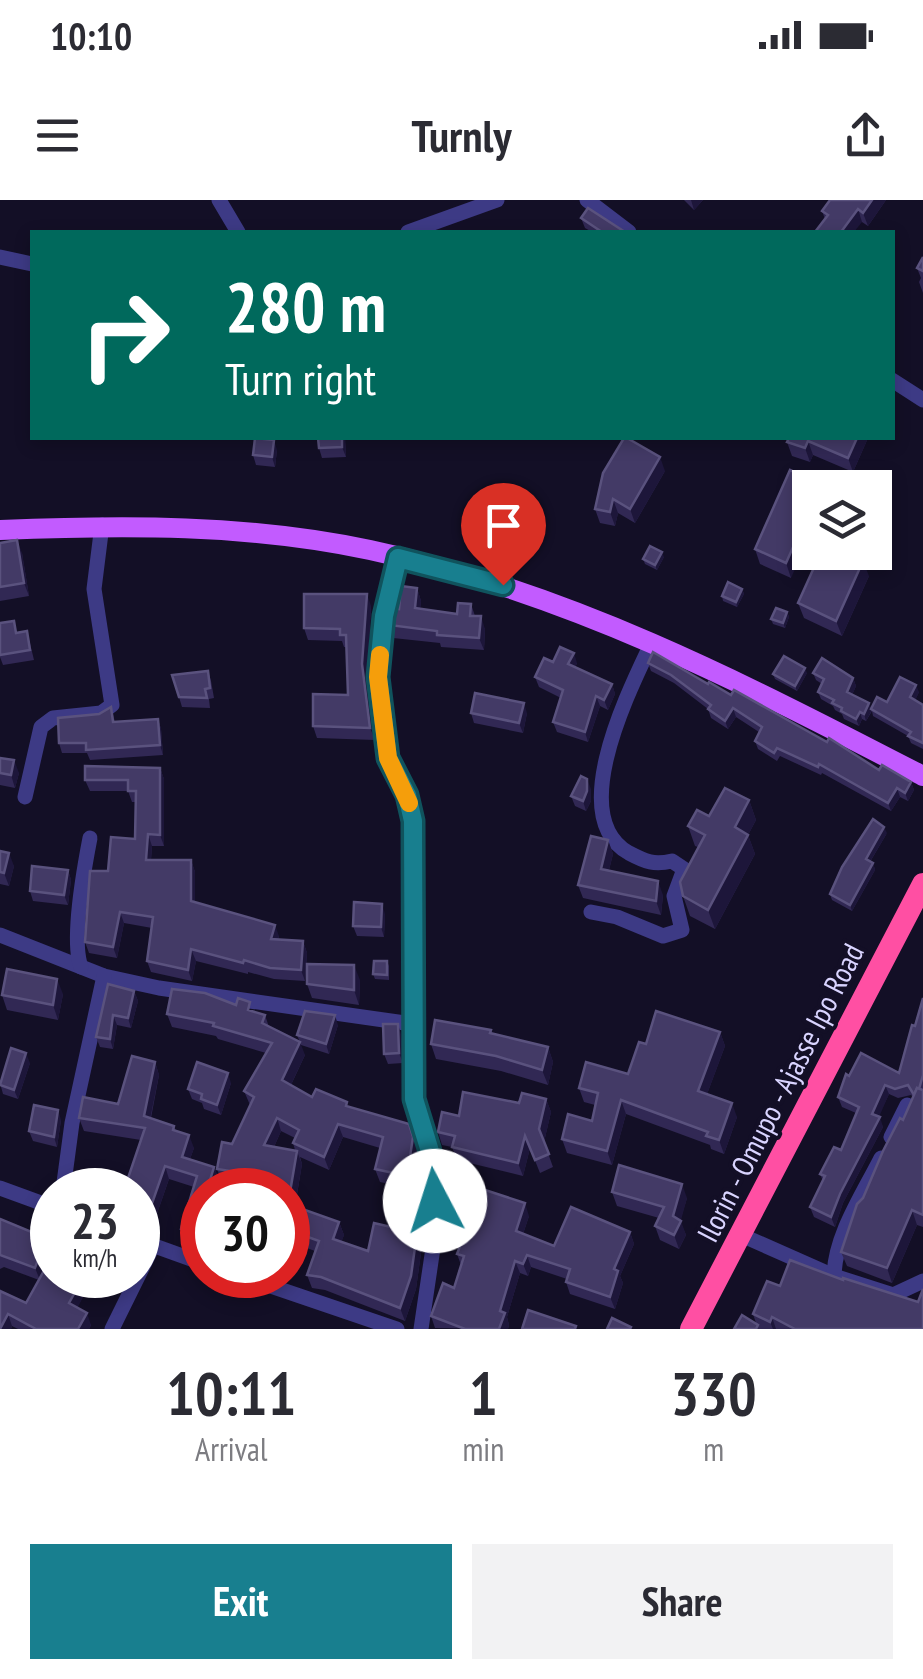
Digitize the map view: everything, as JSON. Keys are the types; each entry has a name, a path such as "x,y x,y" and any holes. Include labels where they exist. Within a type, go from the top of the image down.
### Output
{"highway":[{"name":"Ilorin - Omupo - Ajasse Ipo Road","path":"692,1329 916,913 923,884"}],"main road":[{"path":"0,530 102,525 241,532 372,550 478,576 618,626 743,684 923,776"}],"street":[{"path":"219,200 237,230"},
{"path":"414,230 497,200"},
{"path":"587,200 626,230"},
{"path":"0,257 30,264"},
{"path":"895,382 923,400"},
{"path":"25,798 41,727 52,718 100,713 112,706 94,589 94,562 102,525"},
{"path":"398,558 384,616 378,677 388,758 407,795 413,821 414,1099 436,1171 433,1248 421,1329"},
{"path":"590,912 617,917 663,936 682,930 674,896 684,869 672,861 652,865 624,850 604,830 600,806 606,763 621,713 652,642"},
{"path":"81,967 76,952 80,892 90,838"},
{"path":"0,935 104,976 159,988 412,1024"},
{"path":"66,1168 104,976"},
{"path":"834,1276 834,1260 844,1234 907,1105"},
{"path":"0,1188 30,1199"},
{"path":"741,1235 834,1276 893,1295 923,1281"},
{"path":"112,1329 124,1298"},
{"path":"306,1298 397,1329"}],"building":[{"path":"830,200 872,200 863,213 858,209 842,230 817,230 828,215 822,211"},
{"path":"588,208 622,230 599,230 581,218"},
{"path":"255,440 274,440 272,457 253,455"},
{"path":"318,440 342,440 342,447 319,448"},
{"path":"623,440 630,440 660,457 630,509 613,499 610,512 595,509 603,473"},
{"path":"788,440 856,440 848,458 808,441 805,448"},
{"path":"792,471 792,550 786,563 755,549"},
{"path":"17,540 24,583 0,587 0,543"},
{"path":"650,546 662,552 655,565 643,559"},
{"path":"813,570 859,570 836,621 798,603"},
{"path":"728,582 742,589 736,602 722,596"},
{"path":"401,586 417,588 415,608 457,614 458,603 471,604 470,616 481,616 479,638 437,635 437,631 389,625 390,608 399,609"},
{"path":"304,594 367,594 362,664 370,728 313,726 313,694 348,695 346,635 340,635 340,629 304,628"},
{"path":"776,608 787,612 783,623 771,619"},
{"path":"14,621 16,633 27,631 30,650 0,655 0,623"},
{"path":"560,647 574,653 568,664 612,684 604,700 596,696 585,732 553,722 563,690 535,677 544,658 553,662"},
{"path":"653,652 708,684 731,695 734,690 827,742 829,738 879,770 882,765 911,782 905,793 897,788 888,803 819,764 818,767 777,748 774,753 755,741 762,727 733,708 725,721 708,709 711,705 648,663"},
{"path":"784,656 805,668 795,686 773,674"},
{"path":"822,658 853,678 847,692 869,703 864,714 860,712 856,719 818,692 824,679 813,673"},
{"path":"208,671 207,698 179,697 172,675"},
{"path":"900,677 916,685 910,697 923,705 923,743 871,709 877,697 887,702"},
{"path":"475,693 524,703 519,723 471,713"},
{"path":"111,707 113,722 158,719 160,745 86,750 86,743 59,743 58,718 99,714"},
{"path":"0,758 14,760 11,775 0,773"},
{"path":"85,766 160,768 160,835 148,834 146,860 191,860 191,901 275,925 271,939 303,941 301,970 270,968 244,960 243,963 191,949 188,970 147,961 153,917 120,912 113,947 85,942 90,871 108,871 111,837 135,839 136,791 128,791 128,780 85,780"},
{"path":"581,776 587,779 583,801 571,796"},
{"path":"725,788 749,800 735,827 748,835 708,910 683,896 680,882 705,835 688,826 697,810 709,816"},
{"path":"873,819 884,827 866,859 873,863 850,905 830,894 842,867"},
{"path":"591,836 608,840 601,869 658,881 656,901 578,885"},
{"path":"0,851 9,853 4,873 0,872"},
{"path":"32,866 68,870 64,895 30,891"},
{"path":"354,902 382,904 381,927 353,926"},
{"path":"374,961 387,961 387,975 373,974"},
{"path":"307,964 354,965 354,990 307,984"},
{"path":"7,969 57,979 53,1005 2,995"},
{"path":"108,984 134,991 128,1018 113,1015 110,1039 96,1037"},
{"path":"172,989 205,993 236,1005 238,998 250,1002 248,1010 265,1015 262,1023 300,1042 282,1080 312,1097 316,1089 347,1102 346,1106 409,1124 413,1137 407,1176 375,1169 383,1137 338,1124 324,1157 293,1143 299,1130 277,1118 264,1145 297,1151 294,1168 217,1168 222,1142 232,1144 254,1097 244,1091 272,1043 213,1026 214,1023 167,1014"},
{"path":"923,998 923,1075 919,1089 914,1095 908,1085 895,1089 885,1085 872,1114 880,1117 831,1217 810,1207 825,1176 820,1174 834,1147 841,1150 859,1107 838,1097 846,1074 849,1076 861,1053 899,1073"},
{"path":"305,1011 335,1015 326,1044 297,1035"},
{"path":"656,1011 720,1032 698,1091 732,1103 719,1140 706,1136 708,1132 621,1100 607,1151 562,1139 568,1114 592,1121 598,1093 579,1088 586,1062 628,1074 639,1042 646,1044"},
{"path":"435,1020 491,1030 490,1033 548,1047 542,1070 496,1056 431,1044"},
{"path":"383,1024 398,1024 399,1053 384,1054"},
{"path":"11,1048 26,1053 14,1090 0,1085"},
{"path":"132,1056 155,1062 144,1116 189,1135 182,1157 214,1168 180,1171 165,1166 160,1180 160,1168 131,1168 145,1128 79,1118 83,1097 118,1104"},
{"path":"197,1062 228,1073 217,1105 188,1089"},
{"path":"917,1088 923,1090 923,1215 912,1210 887,1268 841,1252 857,1204"},
{"path":"463,1092 519,1103 522,1093 546,1099 539,1129 549,1154 535,1160 525,1136 518,1163 452,1147 455,1136 438,1132 442,1112 459,1116"},
{"path":"34,1105 58,1110 54,1137 29,1131"},
{"path":"619,1165 682,1184 673,1216 681,1221 674,1235 655,1226 664,1207 612,1192"},
{"path":"482,1189 525,1203 516,1231 554,1246 571,1207 630,1232 614,1269 618,1271 610,1297 566,1282 570,1269 527,1255 523,1264 515,1261 500,1311 505,1313 499,1329 465,1329 431,1316 443,1283 454,1288 464,1256 457,1254"},
{"path":"310,1212 339,1222 333,1239 368,1251 374,1223 417,1233 411,1276 400,1308 310,1275 319,1241 310,1238"},
{"path":"0,1219 30,1231 30,1266 0,1255"},
{"path":"790,1260 918,1302 923,1289 923,1329 795,1329 772,1317 770,1322 753,1314 767,1281 780,1286"},
{"path":"0,1291 26,1303 30,1296 72,1298 69,1303 87,1313 78,1329 36,1329 8,1314 0,1329"},
{"path":"528,1310 576,1326 575,1329 522,1329"},
{"path":"742,1315 758,1325 756,1329 734,1329"},
{"path":"612,1318 631,1327 630,1329 607,1329"}],"slow traffic":[{"path":"380,655 378,677 388,758 409,803"}],"route":[{"path":"435,1201 436,1171 414,1099 413,821 407,795 388,758 378,677 384,616 398,558 503,585"}]}
